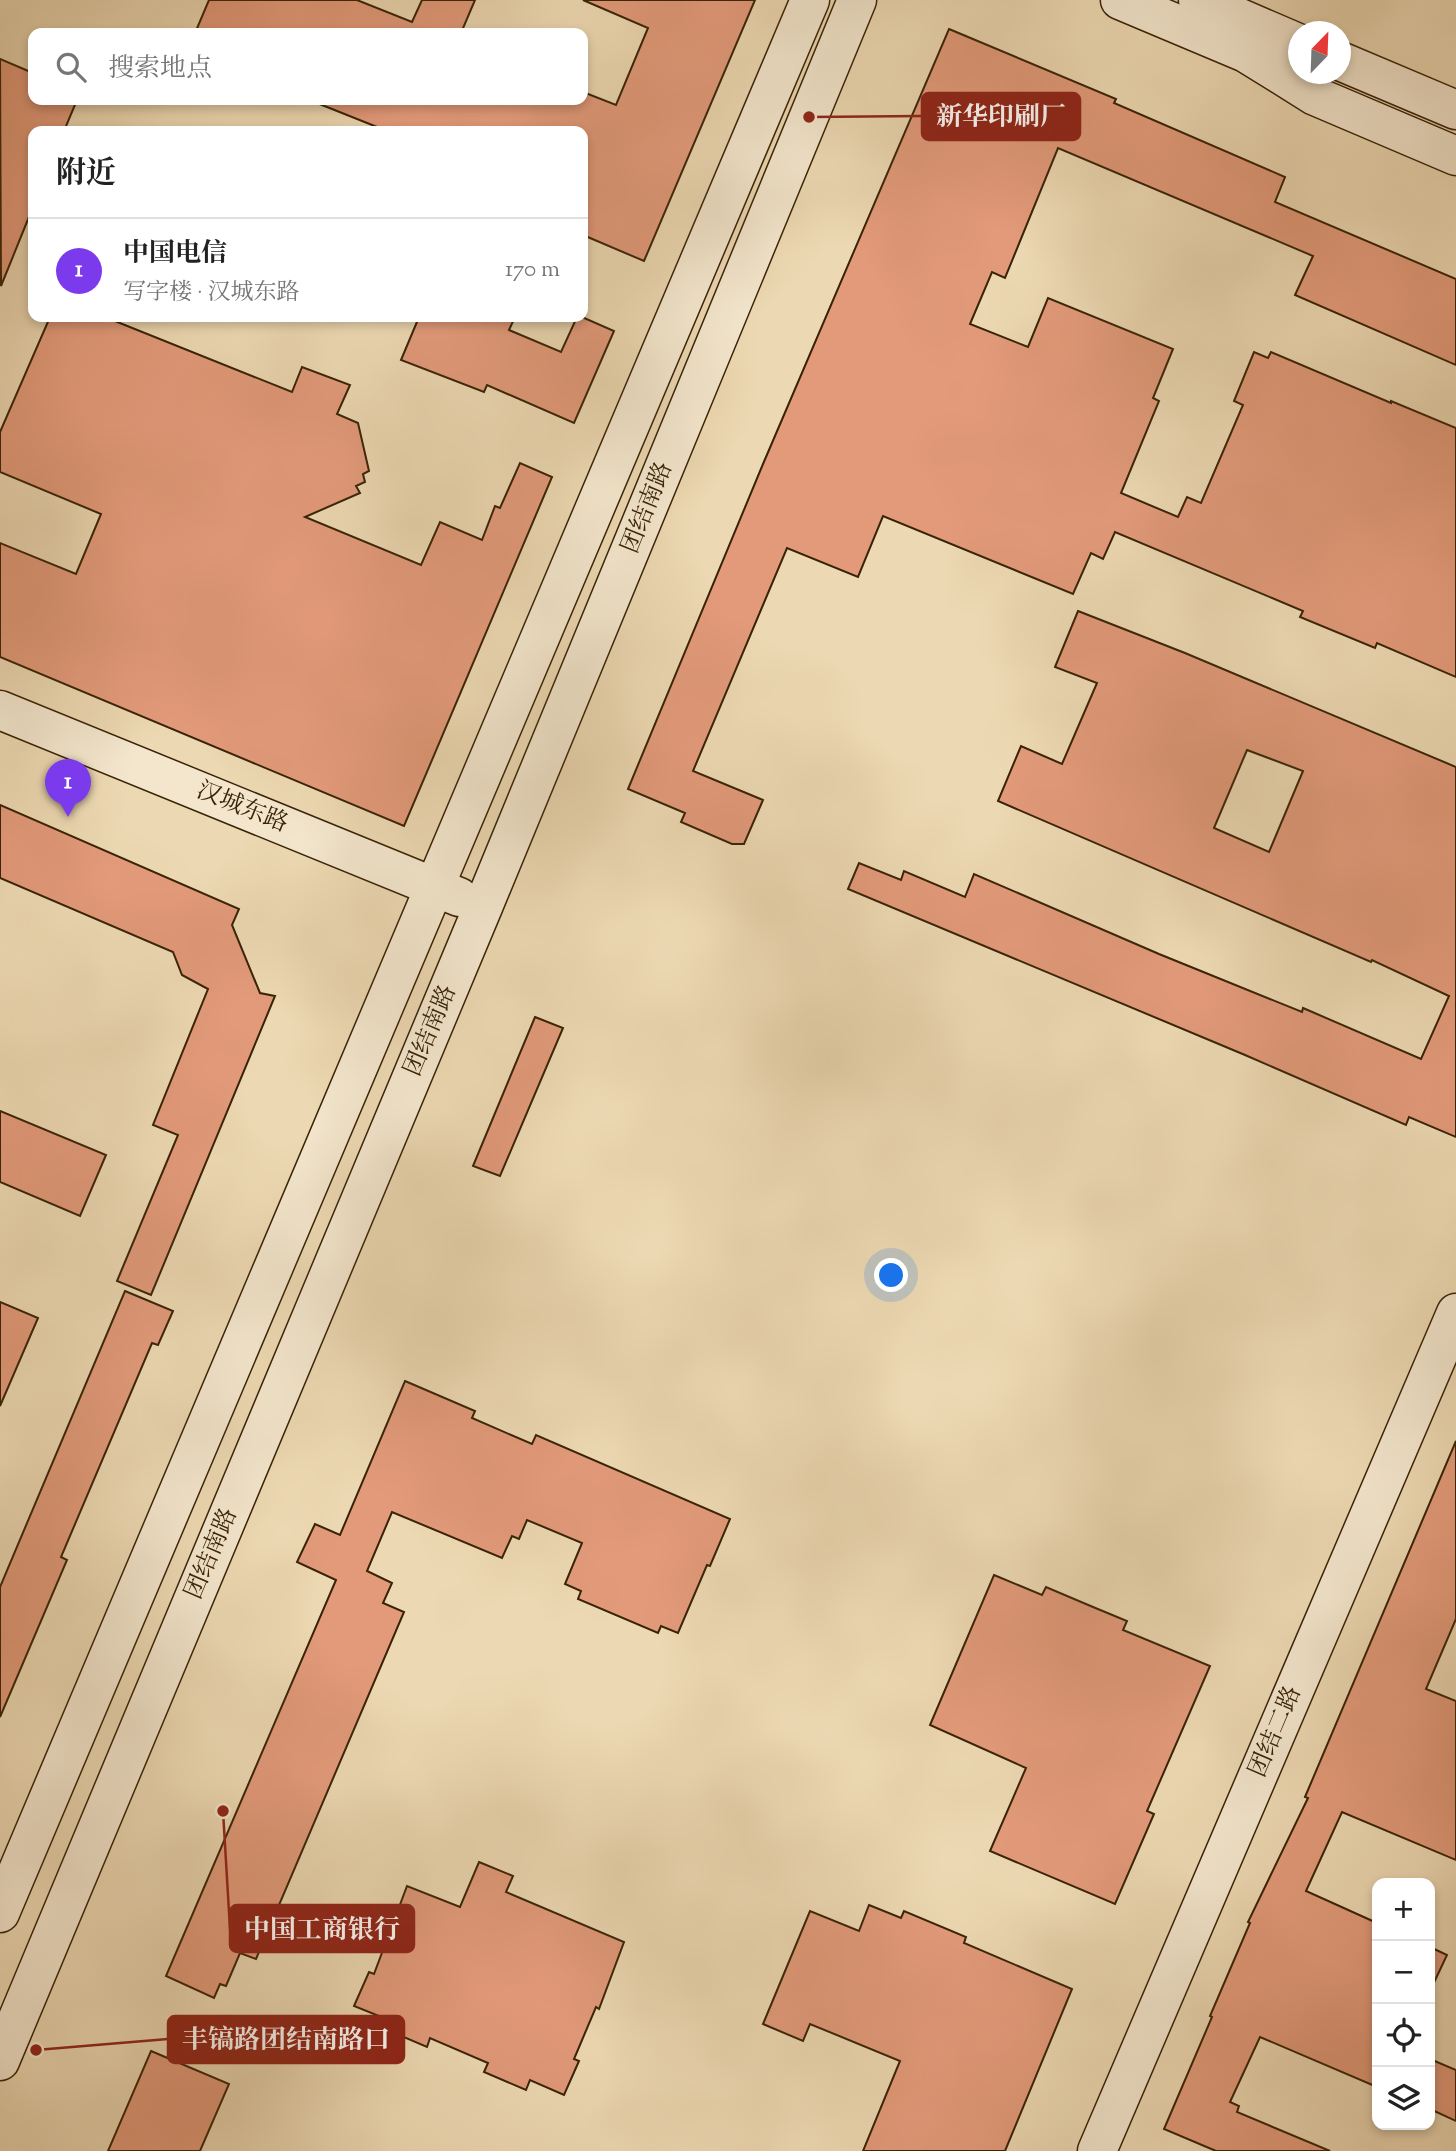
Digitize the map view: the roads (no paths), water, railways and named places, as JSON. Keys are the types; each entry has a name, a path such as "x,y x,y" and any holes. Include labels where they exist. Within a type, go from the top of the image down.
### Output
{"street":[{"name":"团结南路","path":"0,1913 810,0"},
{"name":"团结南路","path":"0,2060 484,907 857,0"},
{"path":"1120,0 1257,26 1315,96 1456,156"},
{"path":"1198,0 1288,39"},
{"path":"1351,66 1456,110"},
{"name":"汉城东路","path":"0,710 484,907"},
{"name":"团结二路","path":"1097,2151 1456,1313"}],"place":[{"name":"新华印刷厂","path":"809,117"},
{"name":"中国电信","path":"68,817"},
{"name":"中国工商银行","path":"223,1811"},
{"name":"丰镐路团结南路口","path":"36,2050"}]}
